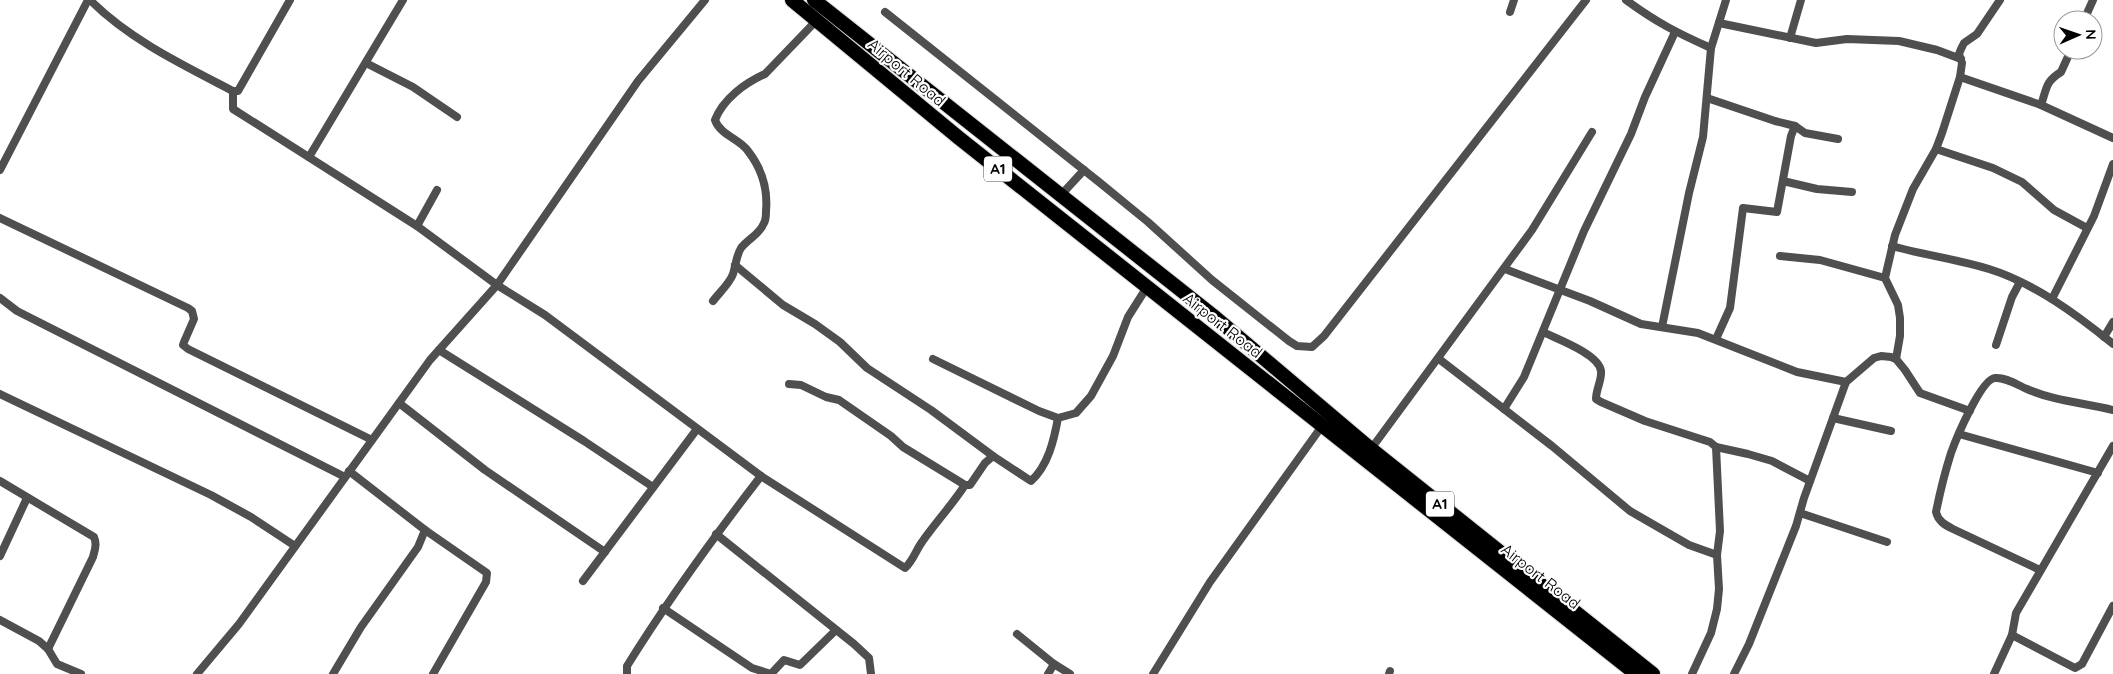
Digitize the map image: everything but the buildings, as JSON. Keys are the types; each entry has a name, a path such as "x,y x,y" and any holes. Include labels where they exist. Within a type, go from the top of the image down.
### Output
{"highway":[{"name":"Airport Road","path":"792,0 959,138 1630,669 1653,674"},
{"name":"Airport Road","path":"814,0 1216,318 1630,669"}],"street":[{"path":"0,170 89,0 109,19 169,57 233,92 238,91 290,0"},
{"path":"309,157 403,0"},
{"path":"196,674 239,624 439,350 498,286 638,81 705,0"},
{"path":"1510,12 1514,0"},
{"path":"885,12 1148,222 1212,280 1288,341 1297,346 1312,347 1318,343 1348,306 1586,0"},
{"path":"1626,0 1674,32 1711,48"},
{"path":"1662,327 1689,193 1703,137 1711,48 1726,0"},
{"path":"1790,38 1800,0"},
{"path":"1896,359 1900,336 1900,318 1898,305 1885,278 1892,246 1906,202 1936,149 1960,77 1962,63 1959,54 1964,43 1977,34 2000,0"},
{"path":"713,301 733,275 741,248 765,222 768,196 763,177 750,153 744,145 722,130 717,125 716,120 733,95 765,74 817,20"},
{"path":"1719,23 1816,43 1847,39 1899,42 1937,50 1961,58"},
{"path":"1504,409 1524,377 1584,231 1631,134 1674,32"},
{"path":"2041,105 2050,80 2061,72 2066,60"},
{"path":"366,63 413,87 457,117"},
{"path":"1960,77 2041,105 2113,138"},
{"path":"233,92 233,110 417,226 498,286 545,315 761,476 905,568 910,564 916,550 924,539 966,485 970,485 985,463 993,456"},
{"path":"1706,98 1795,126 1805,133 1838,139"},
{"path":"1716,339 1730,308 1743,208 1777,212 1791,136 1795,126"},
{"path":"1372,449 1505,269 1532,230 1592,132"},
{"path":"1936,149 1993,168 2022,182 2054,210 2087,228"},
{"path":"2052,299 2087,228 2113,164"},
{"path":"1061,195 1084,170"},
{"path":"1782,181 1817,189 1852,192"},
{"path":"417,226 437,190"},
{"path":"0,218 188,308 192,311 194,319 184,342 188,349 372,440"},
{"path":"1892,246 1922,255 1942,256 1990,270 2020,282 2052,299 2113,344"},
{"path":"1780,256 1820,260 1885,278"},
{"path":"735,265 783,305 840,342 867,368 931,410 993,456 1031,481 1039,474 1048,453 1058,418"},
{"path":"1505,269 1641,324 1698,332 1796,372 1846,382"},
{"path":"1996,345 2012,297 2020,282"},
{"path":"933,359 1039,411 1058,418 1076,413 1091,396 1113,356 1128,317 1147,287"},
{"path":"0,298 17,310 347,474 485,571 488,577 433,674"},
{"path":"2104,337 2113,322"},
{"path":"1542,332 1590,355 1598,363 1601,372 1596,399 1645,421 1710,442 1716,447 1772,461 1810,481"},
{"path":"439,350 584,441 652,487"},
{"path":"1734,674 1749,644 1796,526 1810,481 1846,382 1874,358 1881,356 1896,359 1920,393 1970,411"},
{"path":"1439,359 1552,446 1630,511 1689,545 1717,555"},
{"path":"2040,570 1948,526 1937,517 1936,512 1947,465 1959,434 1988,380 1994,378 2013,382 2045,395 2113,410"},
{"path":"789,384 801,385 826,397 839,400 891,436 903,447 966,485"},
{"path":"0,394 211,495 251,517 296,546"},
{"path":"399,403 485,470 605,552"},
{"path":"1833,418 1891,431"},
{"path":"1153,674 1210,582 1322,426"},
{"path":"583,581 652,487 688,444 697,429"},
{"path":"1959,434 2098,473"},
{"path":"1994,674 2012,635 2016,613 2113,446"},
{"path":"1692,674 1711,633 1717,609 1719,589 1717,555 1720,531 1716,447"},
{"path":"627,674 627,666 663,608 716,534 761,476"},
{"path":"0,481 94,537 96,541 93,557 48,649"},
{"path":"0,556 27,498"},
{"path":"1800,513 1887,542"},
{"path":"333,674 361,627 418,547 425,530"},
{"path":"716,534 854,644 868,658 871,674"},
{"path":"2012,635 2074,668 2082,664 2113,606"},
{"path":"663,608 752,668 772,674 784,660 800,665 836,630"},
{"path":"0,620 31,636 48,649 57,664 81,674"},
{"path":"1017,634 1054,664 1070,674"},
{"path":"1048,674 1054,664"}]}
